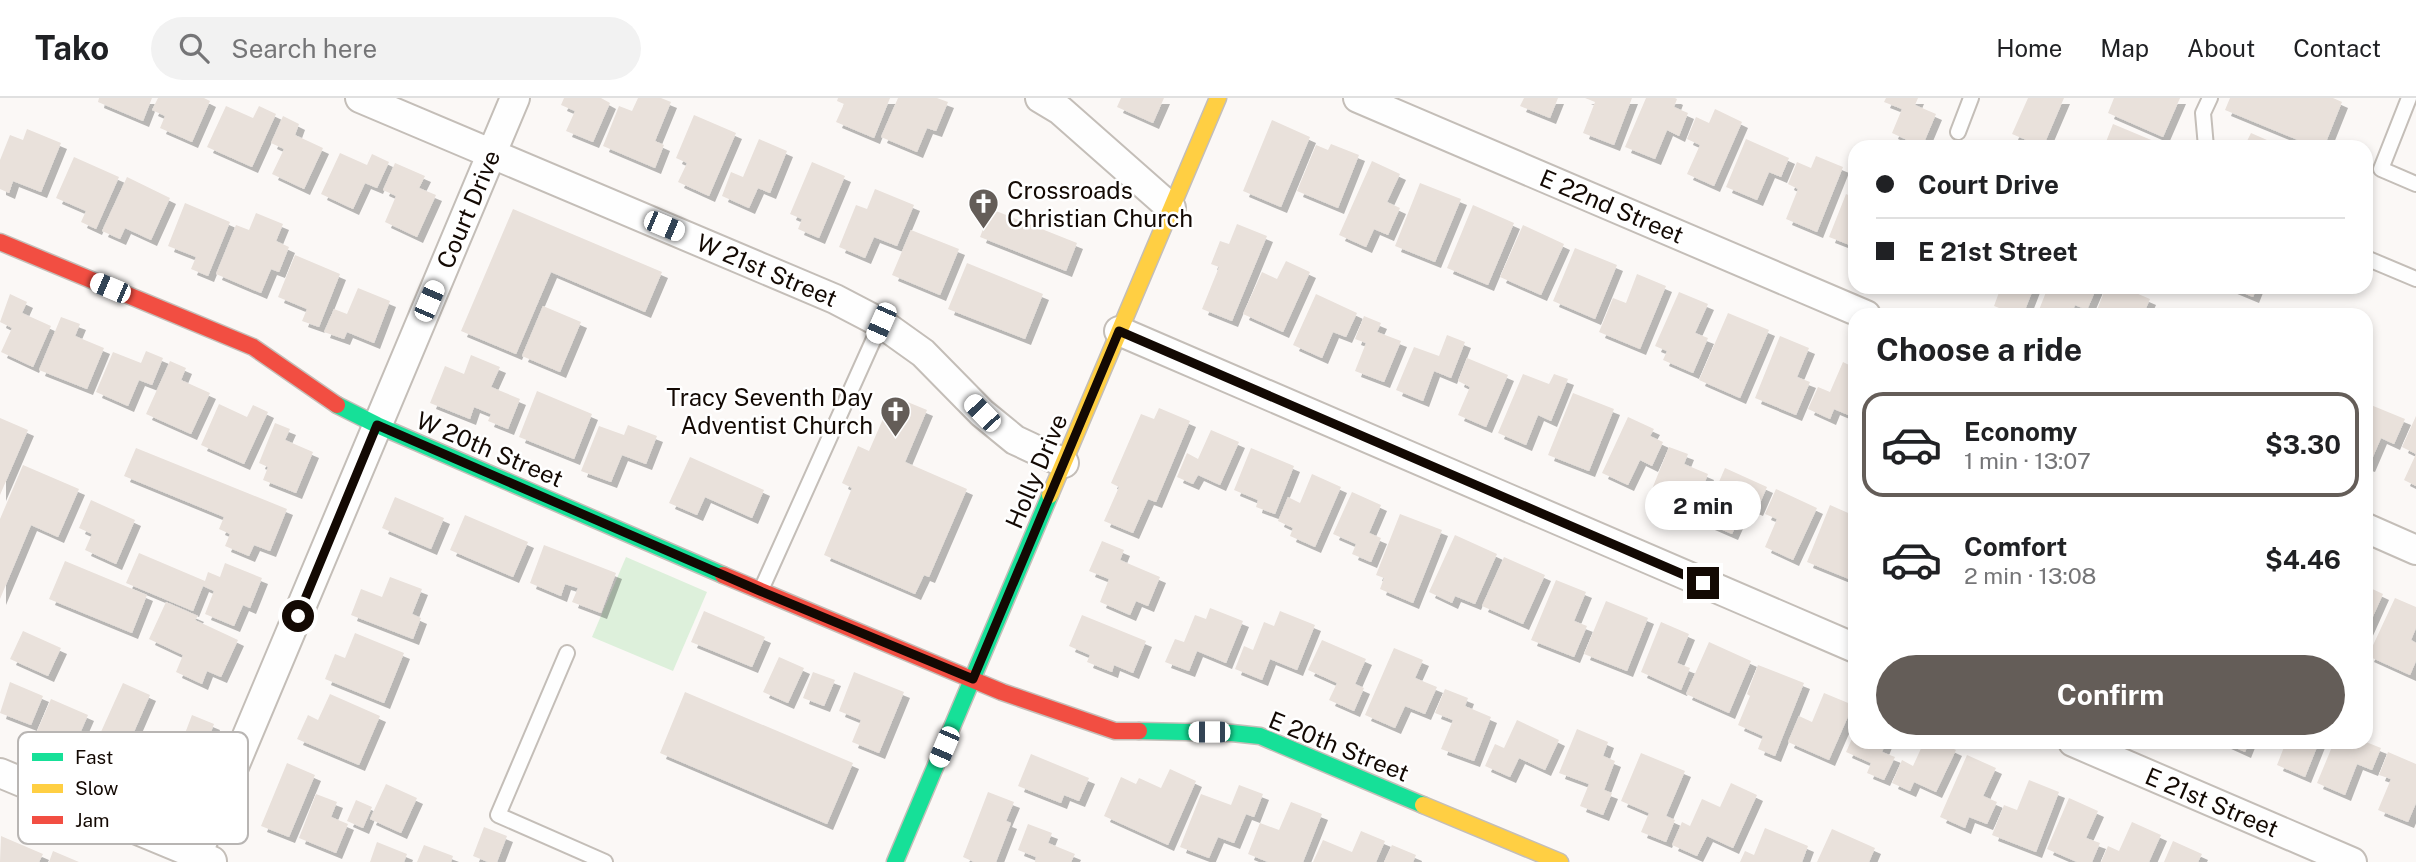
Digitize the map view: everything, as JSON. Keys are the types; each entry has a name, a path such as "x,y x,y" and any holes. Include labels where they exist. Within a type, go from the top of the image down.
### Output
{"street":[{"name":"W 21st Street","path":"360,98 835,299 881,323 923,353 982,413 1015,440 1064,463"},
{"name":"Court Drive","path":"248,745 377,425 515,98"},
{"path":"1040,98 1060,110 1171,208"},
{"name":"Holly Drive","path":"895,862 1217,98"},
{"name":"E 22nd Street","path":"1358,98 1850,308"},
{"name":"W 20th Street","path":"0,242 253,347 335,404 377,425 760,591 973,679"},
{"path":"1119,331 1848,645"},
{"path":"2373,531 2416,550"},
{"name":"E 20th Street","path":"973,679 1002,692 1115,731 1260,736 1560,862"},
{"name":"E 21st Street","path":"2089,749 2352,862"},
{"path":"0,773 18,781"},
{"path":"167,844 202,859"}],"lane":[{"path":"1958,131 1972,98"},
{"path":"2205,140 2203,113 2210,98"},
{"path":"2409,98 2381,169 2416,184"},
{"path":"2373,261 2416,279"},
{"path":"760,591 881,323"},
{"path":"567,653 498,815 605,862"}],"green space":[{"path":"626,557 707,592 673,671 592,637"}],"building":[{"path":"99,98 152,98 143,121 98,102"},
{"path":"158,98 204,98 210,101 192,142 160,128 165,116 152,110"},
{"path":"564,98 601,98 610,103 593,142 566,131 575,111 561,105"},
{"path":"638,98 661,98 671,102 655,141 664,145 655,168 603,146 619,106 632,111"},
{"path":"838,98 890,98 874,138 836,122 844,104 837,101"},
{"path":"898,98 937,98 948,102 936,131 927,128 917,152 881,137"},
{"path":"1121,98 1164,98 1153,123 1117,107"},
{"path":"1524,98 1558,98 1550,118 1520,106"},
{"path":"1585,98 1632,98 1614,145 1583,133 1595,102"},
{"path":"1646,98 1675,98 1674,107 1688,113 1679,136 1667,130 1655,159 1625,147"},
{"path":"1886,98 1918,98 1915,105 1936,114 1925,140 1907,140 1892,133 1902,109 1884,102"},
{"path":"2028,98 2064,98 2046,140 2026,140 2012,134"},
{"path":"2114,98 2180,98 2163,137 2108,113"},
{"path":"2230,98 2333,98 2342,102 2327,140 2298,140 2225,110"},
{"path":"226,106 253,118 259,106 276,114 252,167 207,147"},
{"path":"1715,109 1742,122 1714,186 1687,174 1700,145 1687,139 1696,117 1709,123"},
{"path":"694,115 736,133 709,196 678,182 687,163 676,158"},
{"path":"283,116 299,124 295,135 323,148 304,189 272,174 284,149 271,143"},
{"path":"1272,120 1310,137 1281,207 1243,191"},
{"path":"2113,124 2151,140 2107,140"},
{"path":"27,129 61,143 41,192 13,181 9,193 0,189 0,160 10,135 23,140"},
{"path":"2251,133 2267,140 2248,140"},
{"path":"759,139 787,151 770,193 758,188 749,208 722,196 731,172 743,177"},
{"path":"1746,139 1789,158 1781,177 1769,172 1757,200 1726,187"},
{"path":"1331,144 1359,155 1338,208 1297,191 1316,145 1328,150"},
{"path":"340,153 367,165 372,154 389,162 377,188 365,183 353,209 321,194"},
{"path":"1816,156 1843,167 1817,232 1786,219 1798,189 1788,184 1797,162 1811,168"},
{"path":"74,157 119,177 96,229 81,222 86,211 56,198"},
{"path":"1372,161 1400,174 1387,202 1400,208 1388,235 1374,229 1366,247 1339,235"},
{"path":"812,162 845,176 819,238 798,229 802,219 790,214"},
{"path":"395,163 425,176 419,188 436,195 417,237 385,222 396,196 383,190"},
{"path":"127,177 170,198 151,240 125,228 120,239 102,231"},
{"path":"1420,183 1461,199 1435,262 1395,246"},
{"path":"875,189 914,205 897,246 874,237 865,258 839,247 856,205 867,209"},
{"path":"1846,194 1848,244 1829,237"},
{"path":"185,203 230,222 208,276 191,269 196,257 168,246"},
{"path":"1473,205 1514,223 1488,285 1447,268"},
{"path":"513,209 662,272 645,312 551,272 516,354 461,331"},
{"path":"991,209 1077,243 1066,271 980,237"},
{"path":"256,213 283,224 276,241 289,247 279,272 271,269 261,293 216,274 236,225 249,230"},
{"path":"1237,224 1267,236 1232,321 1202,309 1219,267 1211,264 1220,241 1229,244"},
{"path":"1523,225 1564,244 1541,295 1500,277"},
{"path":"911,230 959,249 940,295 892,275"},
{"path":"1575,248 1617,265 1595,319 1553,301"},
{"path":"295,255 340,274 319,327 302,321 307,309 278,297"},
{"path":"1286,261 1310,272 1283,332 1243,314 1262,272 1277,279"},
{"path":"967,263 1043,294 1025,339 948,309"},
{"path":"1637,274 1666,286 1640,349 1599,332 1613,298 1626,303"},
{"path":"358,288 390,301 374,343 347,332 344,339 324,332 334,309 347,314"},
{"path":"1679,292 1708,304 1695,333 1708,338 1693,373 1663,360 1667,351 1655,346"},
{"path":"10,294 27,302 22,313 51,326 33,367 1,352 12,328 0,322"},
{"path":"1316,294 1357,313 1346,337 1333,332 1322,358 1293,345"},
{"path":"1998,294 2031,294 2026,308 1994,306"},
{"path":"2045,294 2094,294 2088,308 2075,305 2074,308 2040,308"},
{"path":"2103,294 2138,294 2150,299 2146,308 2098,308"},
{"path":"543,306 581,322 560,372 522,356"},
{"path":"1728,313 1769,330 1740,398 1699,380"},
{"path":"1364,316 1381,323 1377,332 1401,341 1384,382 1355,371 1366,343 1355,339"},
{"path":"61,317 80,324 75,336 104,348 87,389 39,370"},
{"path":"1447,335 1465,342 1451,378 1434,371 1423,401 1396,390 1414,347 1439,356"},
{"path":"1780,336 1809,348 1797,377 1810,382 1796,415 1755,398"},
{"path":"146,351 163,358 152,385 139,380 128,406 96,392 113,352 141,363"},
{"path":"471,355 500,367 491,387 520,399 508,429 488,421 491,414 474,407 470,419 430,403 445,366 464,374"},
{"path":"1467,358 1508,375 1486,427 1458,415 1470,387 1458,381"},
{"path":"170,361 186,368 181,380 210,393 191,434 146,414"},
{"path":"1843,362 1848,364 1848,415 1834,409 1830,419 1808,409 1818,387 1830,392"},
{"path":"1523,374 1549,384 1554,374 1568,379 1551,421 1538,415 1526,445 1498,433"},
{"path":"537,391 592,414 574,459 519,437"},
{"path":"1573,393 1614,409 1589,471 1548,455"},
{"path":"893,396 927,410 905,462 967,489 929,577 924,575 915,594 824,555 852,488 842,483 858,446 869,451"},
{"path":"219,404 247,417 253,405 268,412 244,464 201,445"},
{"path":"2373,406 2405,419 2394,444 2381,438 2373,457"},
{"path":"1159,408 1190,421 1156,502 1148,499 1133,533 1104,521 1119,487 1111,483 1141,414 1154,419"},
{"path":"2416,416 2416,454 2402,447"},
{"path":"1628,417 1654,429 1650,436 1663,442 1652,466 1640,460 1628,485 1602,473"},
{"path":"0,418 28,430 0,495"},
{"path":"275,423 290,429 285,440 313,452 296,493 263,480 268,467 259,463"},
{"path":"628,425 657,436 646,464 622,455 611,482 581,471 599,426 624,435"},
{"path":"1211,430 1239,442 1220,485 1198,475 1193,484 1177,477 1187,453 1198,459"},
{"path":"1669,447 1688,454 1684,464 1708,474 1692,516 1648,499"},
{"path":"136,448 287,509 270,551 254,545 249,556 225,546 230,534 219,529 224,517 124,476"},
{"path":"1251,448 1294,466 1275,514 1256,507 1258,500 1234,490"},
{"path":"2416,454 2416,486 2404,480"},
{"path":"690,457 764,490 752,518 705,497 697,515 669,503"},
{"path":"23,465 79,489 58,537 31,525 0,599 0,519"},
{"path":"1725,468 1767,487 1757,510 1745,505 1732,534 1702,521"},
{"path":"1312,474 1341,487 1315,547 1290,536 1293,528 1278,521 1288,497 1300,503"},
{"path":"1776,489 1817,508 1793,560 1765,547 1777,519 1765,514"},
{"path":"1352,492 1381,505 1369,533 1381,538 1371,562 1352,554 1356,544 1333,534"},
{"path":"395,497 444,518 431,549 382,528"},
{"path":"91,500 135,520 116,564 85,550 92,534 79,528"},
{"path":"1830,505 1848,513 1848,579 1807,562"},
{"path":"1400,514 1442,530 1413,603 1380,589 1384,578 1376,575"},
{"path":"465,515 528,542 513,577 450,550"},
{"path":"1455,535 1497,554 1475,604 1455,596 1452,603 1429,592"},
{"path":"1102,541 1124,550 1120,560 1160,577 1148,606 1136,601 1130,615 1100,602 1109,579 1089,571"},
{"path":"544,545 616,573 601,613 572,602 578,588 565,584 561,596 530,583"},
{"path":"139,553 205,581 208,572 220,577 225,563 262,578 250,608 243,605 234,626 205,614 214,591 203,586 193,611 126,583"},
{"path":"1504,557 1545,575 1523,624 1482,606"},
{"path":"65,561 147,595 132,633 49,599"},
{"path":"390,577 422,589 412,614 421,618 413,639 351,615 361,589 382,597"},
{"path":"1556,580 1586,592 1574,621 1587,626 1574,657 1531,640"},
{"path":"2373,589 2383,594 2373,616"},
{"path":"2395,598 2416,607 2416,628 2411,640 2416,643 2416,661 2410,675 2373,658 2373,645"},
{"path":"1606,601 1648,618 1627,671 1584,654"},
{"path":"166,602 198,616 195,620 238,640 221,677 207,671 202,684 176,672 183,655 149,639"},
{"path":"1210,608 1243,621 1226,663 1197,651 1189,671 1165,662 1175,639 1184,642 1195,615 1206,619"},
{"path":"704,611 765,637 752,667 691,642"},
{"path":"1280,611 1315,625 1297,670 1270,659 1262,680 1235,669 1244,646 1253,650 1264,622 1274,626"},
{"path":"1082,615 1146,641 1133,673 1114,665 1112,672 1087,662 1090,655 1069,646"},
{"path":"1661,622 1689,634 1677,663 1690,668 1681,690 1641,672"},
{"path":"23,631 61,648 48,676 10,659"},
{"path":"355,633 404,653 384,703 325,679 335,654 345,658"},
{"path":"1322,640 1366,659 1355,684 1364,688 1354,711 1329,700 1337,683 1308,670"},
{"path":"1709,642 1751,661 1729,713 1686,694"},
{"path":"1394,648 1423,660 1415,678 1437,687 1425,714 1405,706 1395,728 1365,715"},
{"path":"779,657 804,668 788,703 763,692"},
{"path":"1758,665 1804,683 1775,756 1758,749 1763,736 1738,725 1750,696 1747,694"},
{"path":"813,672 835,680 824,706 803,698"},
{"path":"854,672 904,692 879,753 852,742 861,720 839,711"},
{"path":"10,682 43,696 31,725 0,713"},
{"path":"123,683 150,695 134,732 101,732"},
{"path":"1445,689 1468,698 1465,706 1491,717 1474,761 1441,749 1453,720 1435,713"},
{"path":"685,692 853,763 827,824 660,753"},
{"path":"1824,693 1848,703 1848,716 1829,760 1788,742 1799,716 1812,722"},
{"path":"330,694 380,716 359,765 297,739 308,715 318,720"},
{"path":"51,699 88,715 81,732 37,731"},
{"path":"192,715 214,724 211,732 186,732"},
{"path":"1517,720 1559,740 1545,770 1519,758 1510,777 1485,766 1495,744 1504,748"},
{"path":"1577,729 1608,742 1603,756 1615,761 1604,790 1612,793 1603,815 1580,806 1589,784 1559,773"},
{"path":"2373,745 2381,748 2372,770 2357,764 2345,795 2317,783 2331,749 2373,749"},
{"path":"1848,748 1883,749 1882,752 1895,757 1884,780 1867,773 1871,763 1846,752"},
{"path":"1921,749 1956,750 1936,792 1914,782 1910,791 1892,783 1902,760 1913,766"},
{"path":"2283,749 2316,749 2305,777 2277,765"},
{"path":"2388,752 2416,764 2416,803 2408,822 2378,810 2391,779 2379,775"},
{"path":"1641,753 1685,771 1666,816 1675,820 1666,842 1641,832 1649,813 1621,801"},
{"path":"1031,754 1089,778 1079,801 1064,795 1061,803 1018,786"},
{"path":"1967,755 1996,768 1983,796 1997,802 1987,824 1969,817 1965,828 1940,817"},
{"path":"287,763 315,775 289,837 261,826"},
{"path":"1170,769 1196,781 1168,845 1104,816 1121,777 1136,784 1139,778 1161,788"},
{"path":"2029,780 2059,792 2036,852 1992,835 2004,805 2017,810"},
{"path":"1731,783 1757,795 1733,848 1707,836 1697,856 1672,845 1682,822 1690,826 1702,799 1720,807"},
{"path":"386,784 417,798 401,833 370,819"},
{"path":"1239,785 1263,794 1254,817 1246,814 1234,843 1218,837 1209,858 1180,847 1201,794 1231,805"},
{"path":"988,792 1014,802 1006,821 1011,823 996,862 974,862 963,857"},
{"path":"316,794 337,802 331,817 348,824 336,853 299,838"},
{"path":"2069,798 2098,811 2086,838 2100,843 2092,862 2077,862 2047,849"},
{"path":"356,800 372,807 363,828 347,821"},
{"path":"1291,802 1322,814 1303,862 1268,862 1248,854 1260,823 1279,830"},
{"path":"2132,822 2161,835 2149,862 2101,862 2108,846 2119,851"},
{"path":"1028,824 1052,833 1048,843 1075,854 1071,862 1035,862 1036,857 1018,850"},
{"path":"484,827 507,836 497,862 488,862 473,856"},
{"path":"1765,828 1808,846 1802,862 1740,862 1745,851 1754,855"},
{"path":"1832,829 1875,848 1869,862 1817,862"},
{"path":"1361,831 1385,841 1376,862 1313,862 1323,840 1352,852"},
{"path":"1,836 43,854 39,862 0,862"},
{"path":"2173,841 2202,854 2198,862 2164,862"},
{"path":"377,842 407,854 404,862 370,862"},
{"path":"424,845 453,856 451,862 417,862"},
{"path":"1392,845 1416,855 1413,862 1384,862"},
{"path":"53,851 79,862 49,862"}],"traffic: fast":[{"path":"337,405 377,425 723,575"},
{"path":"895,862 1050,495"},
{"path":"1139,731 1260,736 1423,805"}],"traffic: slow":[{"path":"1050,495 1218,98"},
{"path":"1423,805 1560,862"}],"traffic: jam":[{"path":"0,242 253,347 337,405"},
{"path":"723,575 1002,692 1115,731 1139,731"}],"place":[{"name":"Crossroads Christian Church","path":"984,231"},
{"name":"Tracy Seventh Day Adventist Church","path":"896,438"}],"route":[{"path":"298,616 377,425 760,591 973,679 1119,331 1703,583"}]}
